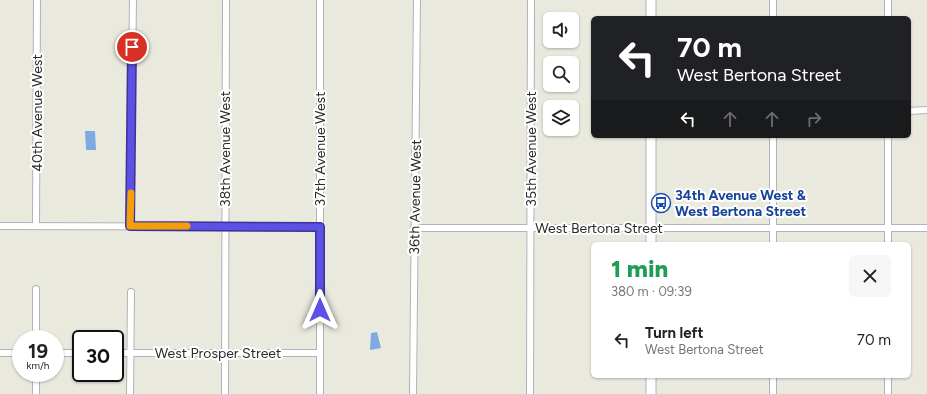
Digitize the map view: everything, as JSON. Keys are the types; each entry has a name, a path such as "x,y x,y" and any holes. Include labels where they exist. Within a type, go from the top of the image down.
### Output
{"street":[{"name":"40th Avenue West","path":"36,226 37,0"},
{"path":"130,226 133,0"},
{"name":"38th Avenue West","path":"225,394 226,0"},
{"name":"37th Avenue West","path":"320,0 320,394"},
{"name":"36th Avenue West","path":"413,394 417,0"},
{"name":"35th Avenue West","path":"530,394 531,0"},
{"path":"651,0 651,16"},
{"path":"772,0 773,16"},
{"path":"888,0 888,16"},
{"path":"911,110 927,110"},
{"path":"651,138 651,242"},
{"path":"773,138 773,242"},
{"path":"888,138 888,242"},
{"path":"0,226 320,227"},
{"name":"West Bertona Street","path":"414,228 927,228"},
{"path":"36,289 36,330"},
{"path":"130,292 130,394"},
{"path":"0,353 12,353"},
{"name":"West Prosper Street","path":"124,353 320,353"},
{"path":"651,378 651,394"},
{"path":"772,394 773,378"},
{"path":"888,378 888,394"},
{"path":"36,382 36,394"}],"water":[{"path":"85,131 95,131 96,150 86,150"},
{"path":"377,332 381,348 370,350 371,333"}],"slow traffic":[{"path":"131,193 130,226 187,226"}],"place":[{"name":"34th Avenue West & West Bertona Street","path":"661,203"}],"route":[{"path":"132,47 130,226 216,226 234,228 320,227 320,310"}]}
